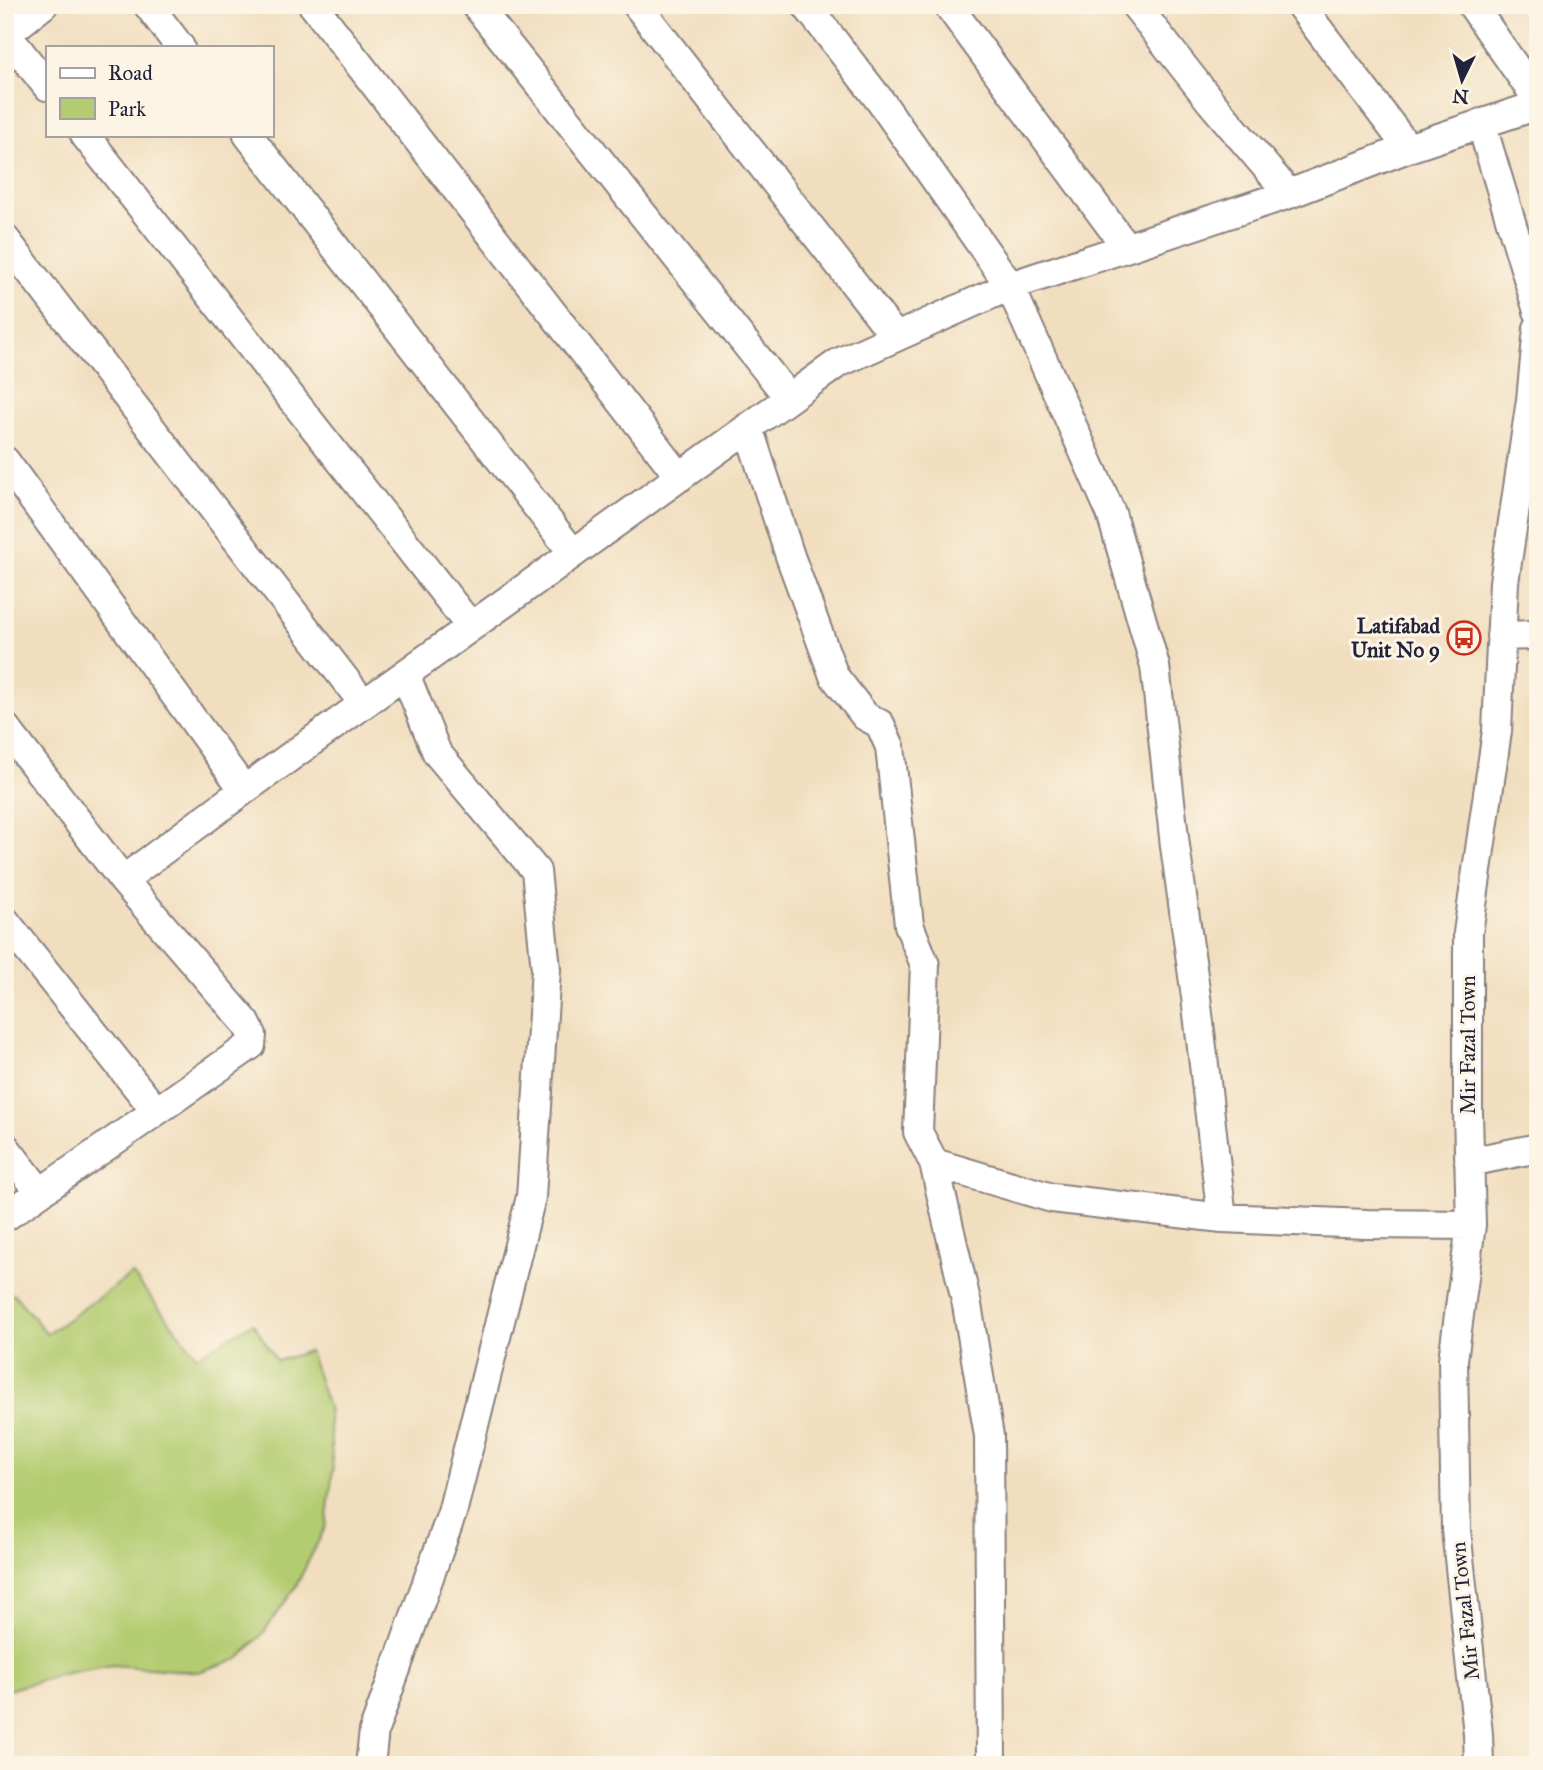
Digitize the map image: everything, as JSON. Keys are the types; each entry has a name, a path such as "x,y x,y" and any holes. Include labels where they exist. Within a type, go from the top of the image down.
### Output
{"street":[{"path":"43,5 6,35 46,85"},
{"path":"148,5 179,46"},
{"path":"313,5 680,477"},
{"path":"476,5 789,398"},
{"path":"638,5 895,336"},
{"path":"806,5 881,102 1010,286 1111,513 1155,666 1222,1218"},
{"path":"948,5 1126,247"},
{"path":"1135,5 1211,102 1289,194"},
{"path":"1300,5 1408,148"},
{"path":"123,880 838,363 1010,286 1289,194 1408,148 1538,103 1472,5"},
{"path":"1481,123 1538,311"},
{"path":"86,136 471,627"},
{"path":"249,136 573,553"},
{"path":"5,239 364,704"},
{"name":"Mir Fazal Town","path":"1479,1765 1456,1530 1454,1373 1462,1283 1471,1224 1468,933 1497,731 1504,582 1531,401 1538,328"},
{"path":"748,427 790,556 834,676 864,716 880,724 890,747 909,925 925,965 918,1132 934,1163 967,1306 989,1436 991,1765"},
{"path":"5,461 244,790"},
{"path":"1501,636 1538,635"},
{"path":"370,1765 374,1730 452,1513 531,1197 545,969 536,871 437,753 405,674"},
{"path":"5,727 123,880 246,1023 252,1035 251,1045 5,1217"},
{"path":"5,921 156,1111"},
{"path":"5,1147 40,1192"},
{"path":"1469,1161 1538,1148"},
{"path":"934,1163 1052,1198 1222,1218 1367,1224 1471,1224"}],"green space":[{"path":"132,1274 197,1356 253,1323 277,1361 309,1351 328,1407 333,1470 326,1526 295,1588 263,1633 239,1659 198,1672 112,1665 62,1674 5,1691 5,1299 14,1294 47,1334"}],"place":[{"name":"Latifabad Unit No 9","path":"1464,638"}]}
